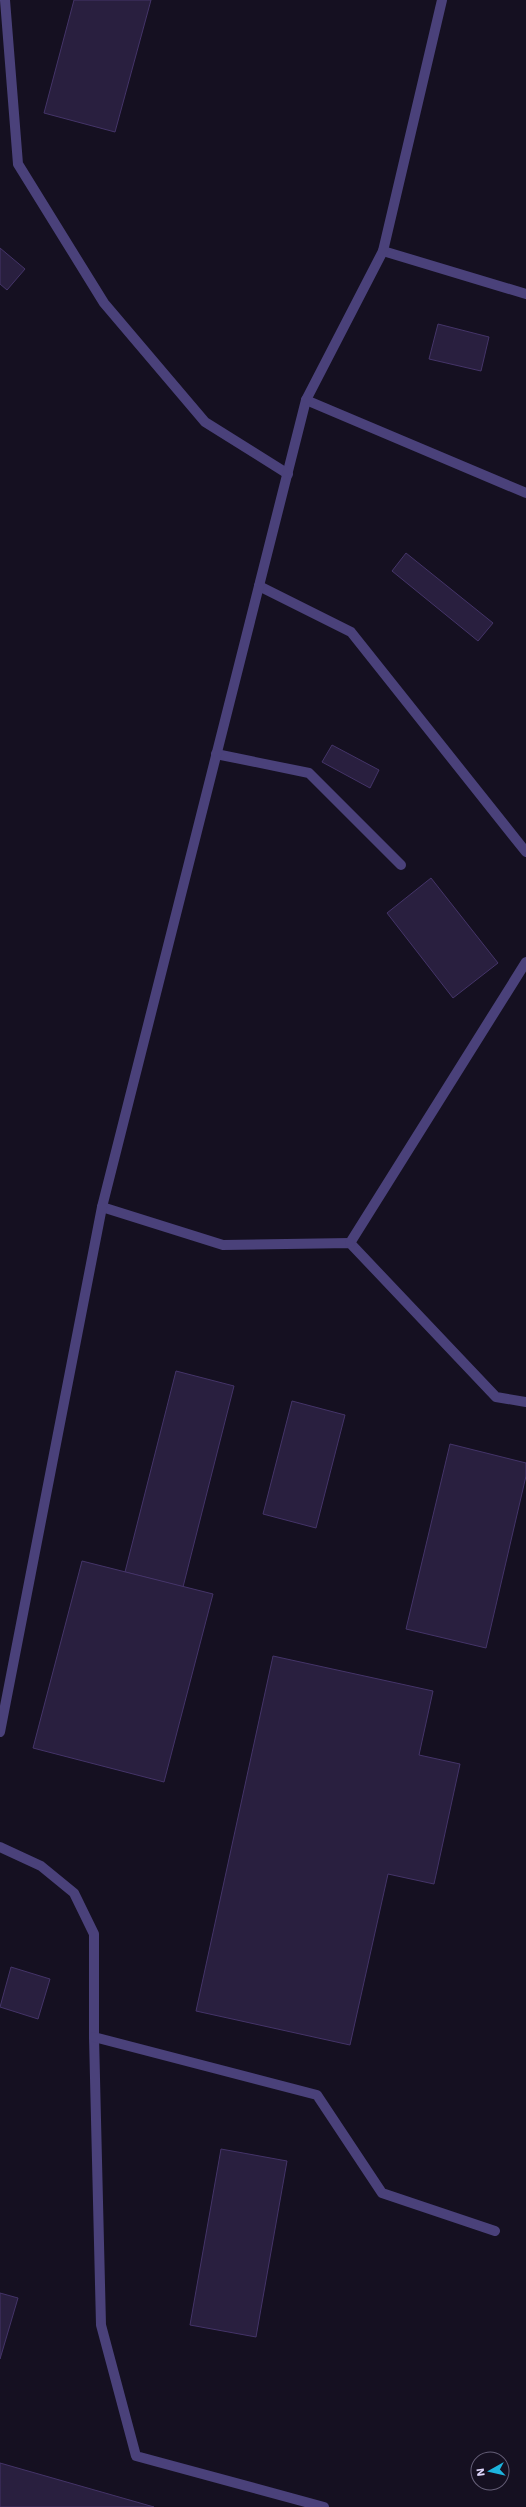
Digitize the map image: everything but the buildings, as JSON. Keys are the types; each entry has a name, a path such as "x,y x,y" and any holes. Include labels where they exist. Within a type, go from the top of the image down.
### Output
{"lane":[{"path":"5,0 18,164 104,303 206,422 288,474"},
{"path":"0,1732 102,1207 306,400 383,251 442,0"},
{"path":"383,251 526,294"},
{"path":"306,400 526,493"},
{"path":"259,586 351,632 526,852"},
{"path":"216,754 309,773 401,865"},
{"path":"350,1243 526,962"},
{"path":"102,1207 223,1245 350,1243 496,1397 526,1402"},
{"path":"0,1847 41,1866 74,1893 94,1934 94,2037 100,2325 136,2456 290,2496 324,2507"},
{"path":"94,2037 317,2095 382,2193 495,2231"},
{"path":"290,2496 294,2507"}]}
